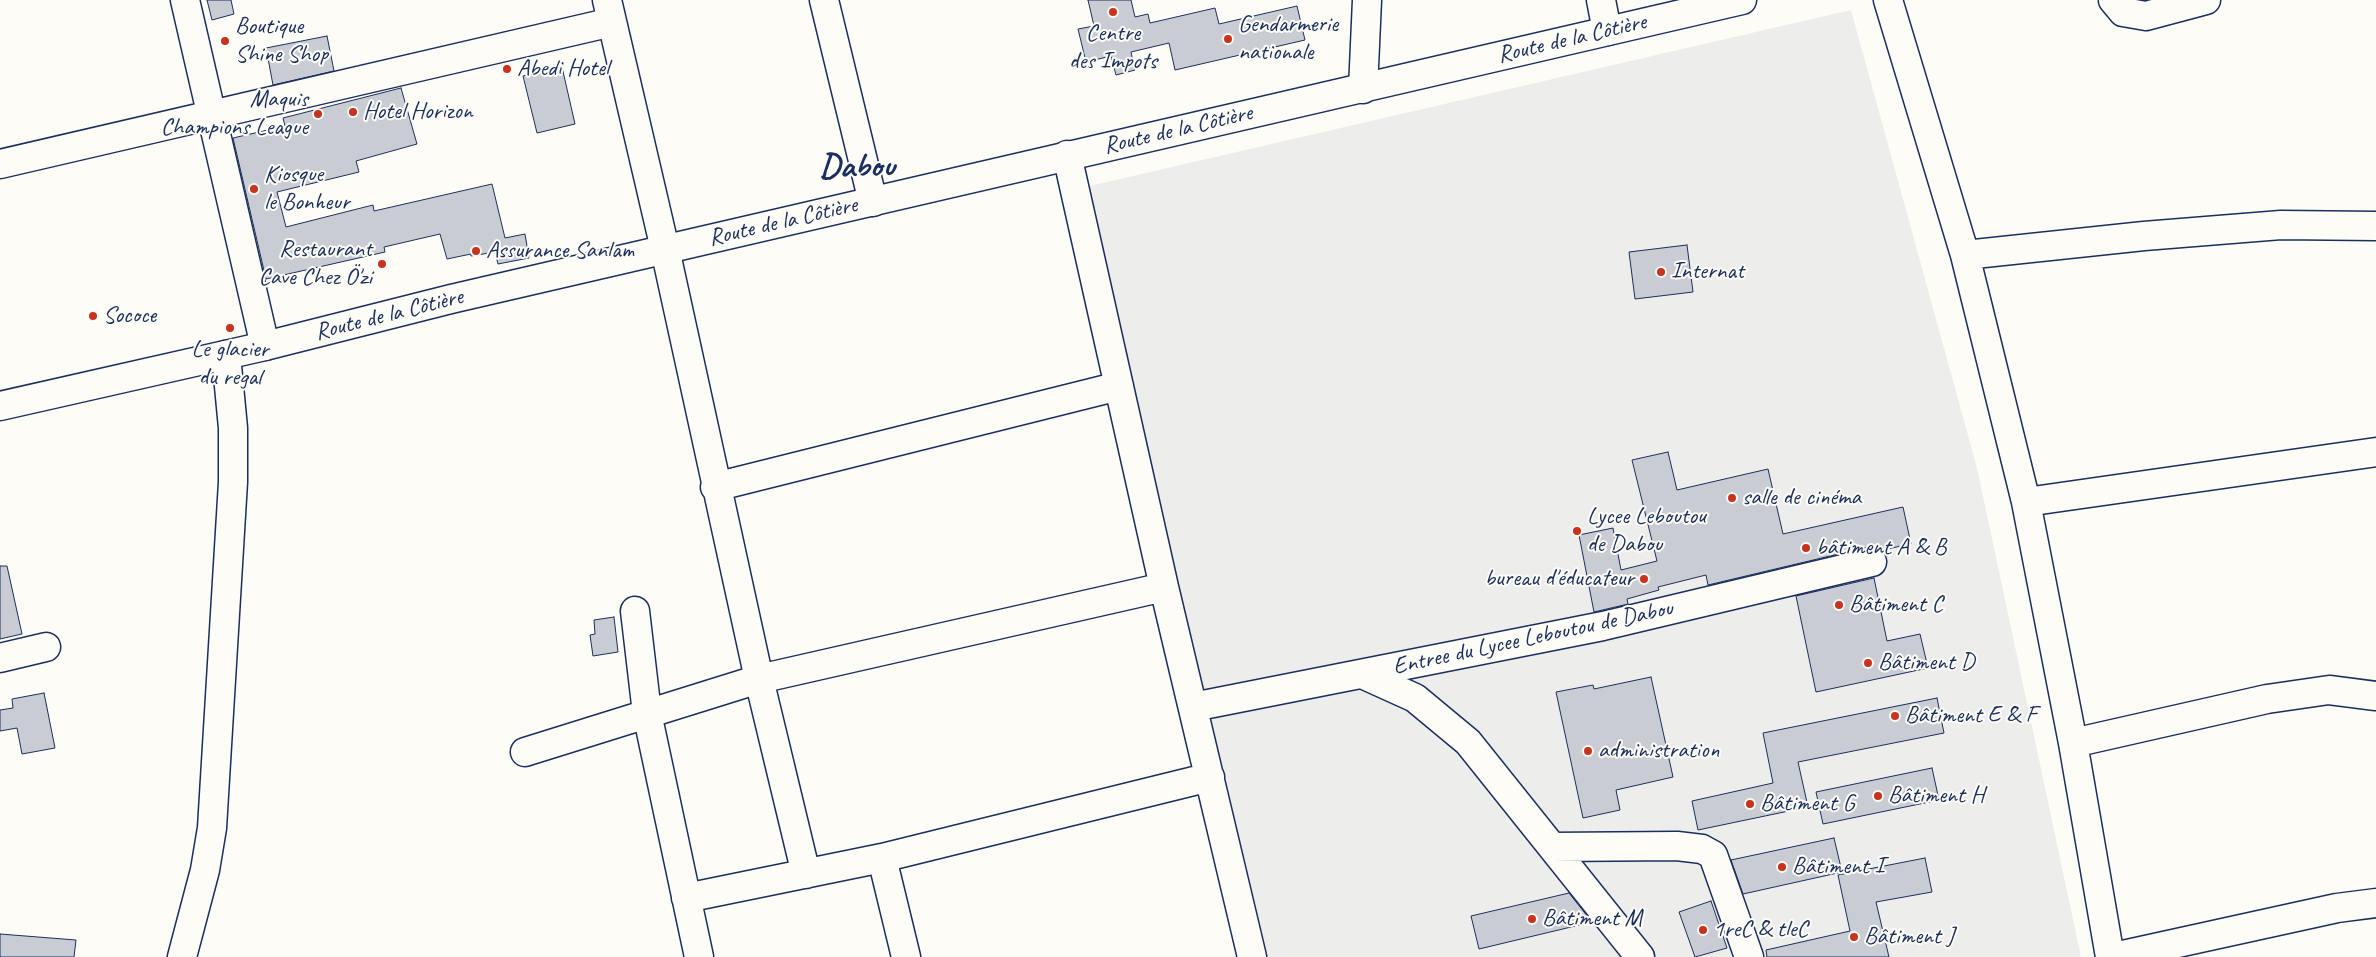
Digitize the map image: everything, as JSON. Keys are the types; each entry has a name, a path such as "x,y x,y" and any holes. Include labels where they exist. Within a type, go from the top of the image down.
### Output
{"street":[{"path":"185,0 266,346"},
{"path":"824,0 873,202"},
{"path":"1363,89 1367,0"},
{"path":"1601,0 1607,31"},
{"name":"Route de la Côtière","path":"0,406 266,346 451,299 873,202 1066,155 1363,89 1742,0"},
{"path":"1888,0 1965,255 2026,502 2112,957 2337,908 2376,902"},
{"path":"2113,0 2123,12 2146,16 2206,0"},
{"path":"0,164 211,114 610,11 665,249 715,487 806,874"},
{"path":"1066,155 1164,587 1252,957"},
{"path":"1965,255 2144,236 2281,225 2376,226"},
{"path":"182,957 205,870 212,828 233,482 233,428 226,355"},
{"path":"715,487 1119,386"},
{"path":"2026,502 2376,452"},
{"name":"Entree du Lycee Leboutou de Dabou","path":"1193,707 1603,626 1872,562"},
{"path":"525,752 759,679 1164,587"},
{"path":"635,611 647,713 699,957"},
{"path":"0,658 46,648"},
{"path":"1362,674 1415,698 1468,742 1640,957"},
{"path":"2073,743 2267,700 2329,690 2376,696"},
{"path":"686,898 882,858 1210,777"},
{"path":"1552,847 1677,846 1702,849 1713,855 1749,957"},
{"path":"882,858 906,957"}],"shaded area":[{"name":"Lycee Leboutou de Dabou","path":"1851,10 1977,468 2081,957 1264,957 1081,188"}],"building":[{"path":"207,0 231,0 234,14 212,20"},
{"path":"1088,0 1131,0 1135,17 1148,14 1150,23 1215,8 1219,24 1297,6 1305,40 1175,70 1169,43 1131,52 1135,70 1116,75 1111,56 1086,62 1078,29 1094,26"},
{"path":"327,36 334,71 273,85 266,48"},
{"path":"562,67 575,124 537,133 523,76"},
{"path":"401,88 417,144 356,161 359,172 277,192 286,227 373,205 374,211 492,184 505,238 525,234 529,258 498,264 495,252 447,259 440,234 384,247 385,252 266,279 233,138 285,126 283,118"},
{"name":"Internat","path":"1687,245 1693,292 1635,299 1629,252"},
{"path":"1668,452 1677,490 1768,469 1783,534 1903,507 1911,544 1882,550 1876,547 1868,547 1708,585 1706,575 1658,587 1659,590 1627,599 1628,604 1594,612 1579,535 1613,528 1621,570 1657,561 1632,460"},
{"path":"0,566 7,566 22,634 0,639"},
{"path":"1874,578 1887,641 1920,634 1928,668 1816,692 1796,596"},
{"path":"614,617 618,652 593,656 590,635 595,634 594,620"},
{"path":"1651,677 1673,777 1616,790 1620,810 1583,818 1556,692 1593,685 1594,689"},
{"path":"44,693 55,748 22,754 17,728 0,731 0,710 13,708 12,699"},
{"name":"Bâtiment E & F","path":"1937,698 1944,733 1798,762 1808,807 1698,830 1692,801 1773,783 1763,733"},
{"name":"Bâtiment H","path":"1932,768 1939,800 1823,824 1816,792"},
{"name":"Bâtiment I","path":"1834,838 1842,872 1743,894 1731,860"},
{"path":"1925,858 1932,892 1876,902 1889,957 1767,957 1766,950 1850,931 1838,875"},
{"name":"Bâtiment M","path":"1569,893 1592,922 1479,949 1471,916"},
{"name":"1reC & tleC","path":"1711,901 1727,948 1695,957 1679,912"},
{"path":"0,934 76,940 74,957 0,957"}],"place":[{"name":"Centre des Impots","path":"1113,12"},
{"name":"Gendarmerie nationale","path":"1228,39"},
{"name":"Boutique Shine Shop","path":"225,41"},
{"name":"Abedi Hotel","path":"507,69"},
{"name":"Hotel Horizon","path":"353,112"},
{"name":"Maquis Champions League","path":"318,114"},
{"name":"Kiosque le Bonheur","path":"254,189"},
{"name":"Assurance Sanlam","path":"476,251"},
{"name":"Restaurant Cave Chez Ö'zi","path":"382,264"},
{"name":"Internat","path":"1661,272"},
{"name":"Sococe","path":"93,316"},
{"name":"Le glacier du regal","path":"230,328"},
{"name":"salle de cinéma","path":"1732,498"},
{"name":"Lycee Leboutou de Dabou","path":"1577,531"},
{"name":"bâtiment A & B","path":"1806,548"},
{"name":"bureau d'éducateur","path":"1644,579"},
{"name":"Bâtiment C","path":"1839,605"},
{"name":"Bâtiment D","path":"1868,663"},
{"name":"Bâtiment E & F","path":"1895,716"},
{"name":"administration","path":"1588,751"},
{"name":"Bâtiment H","path":"1878,796"},
{"name":"Bâtiment G","path":"1750,804"},
{"name":"Bâtiment I","path":"1782,867"},
{"name":"Bâtiment M","path":"1532,919"},
{"name":"1reC & tleC","path":"1703,930"},
{"name":"Bâtiment J","path":"1854,937"}],"district":[{"name":"Dabou","path":"857,167"}]}
